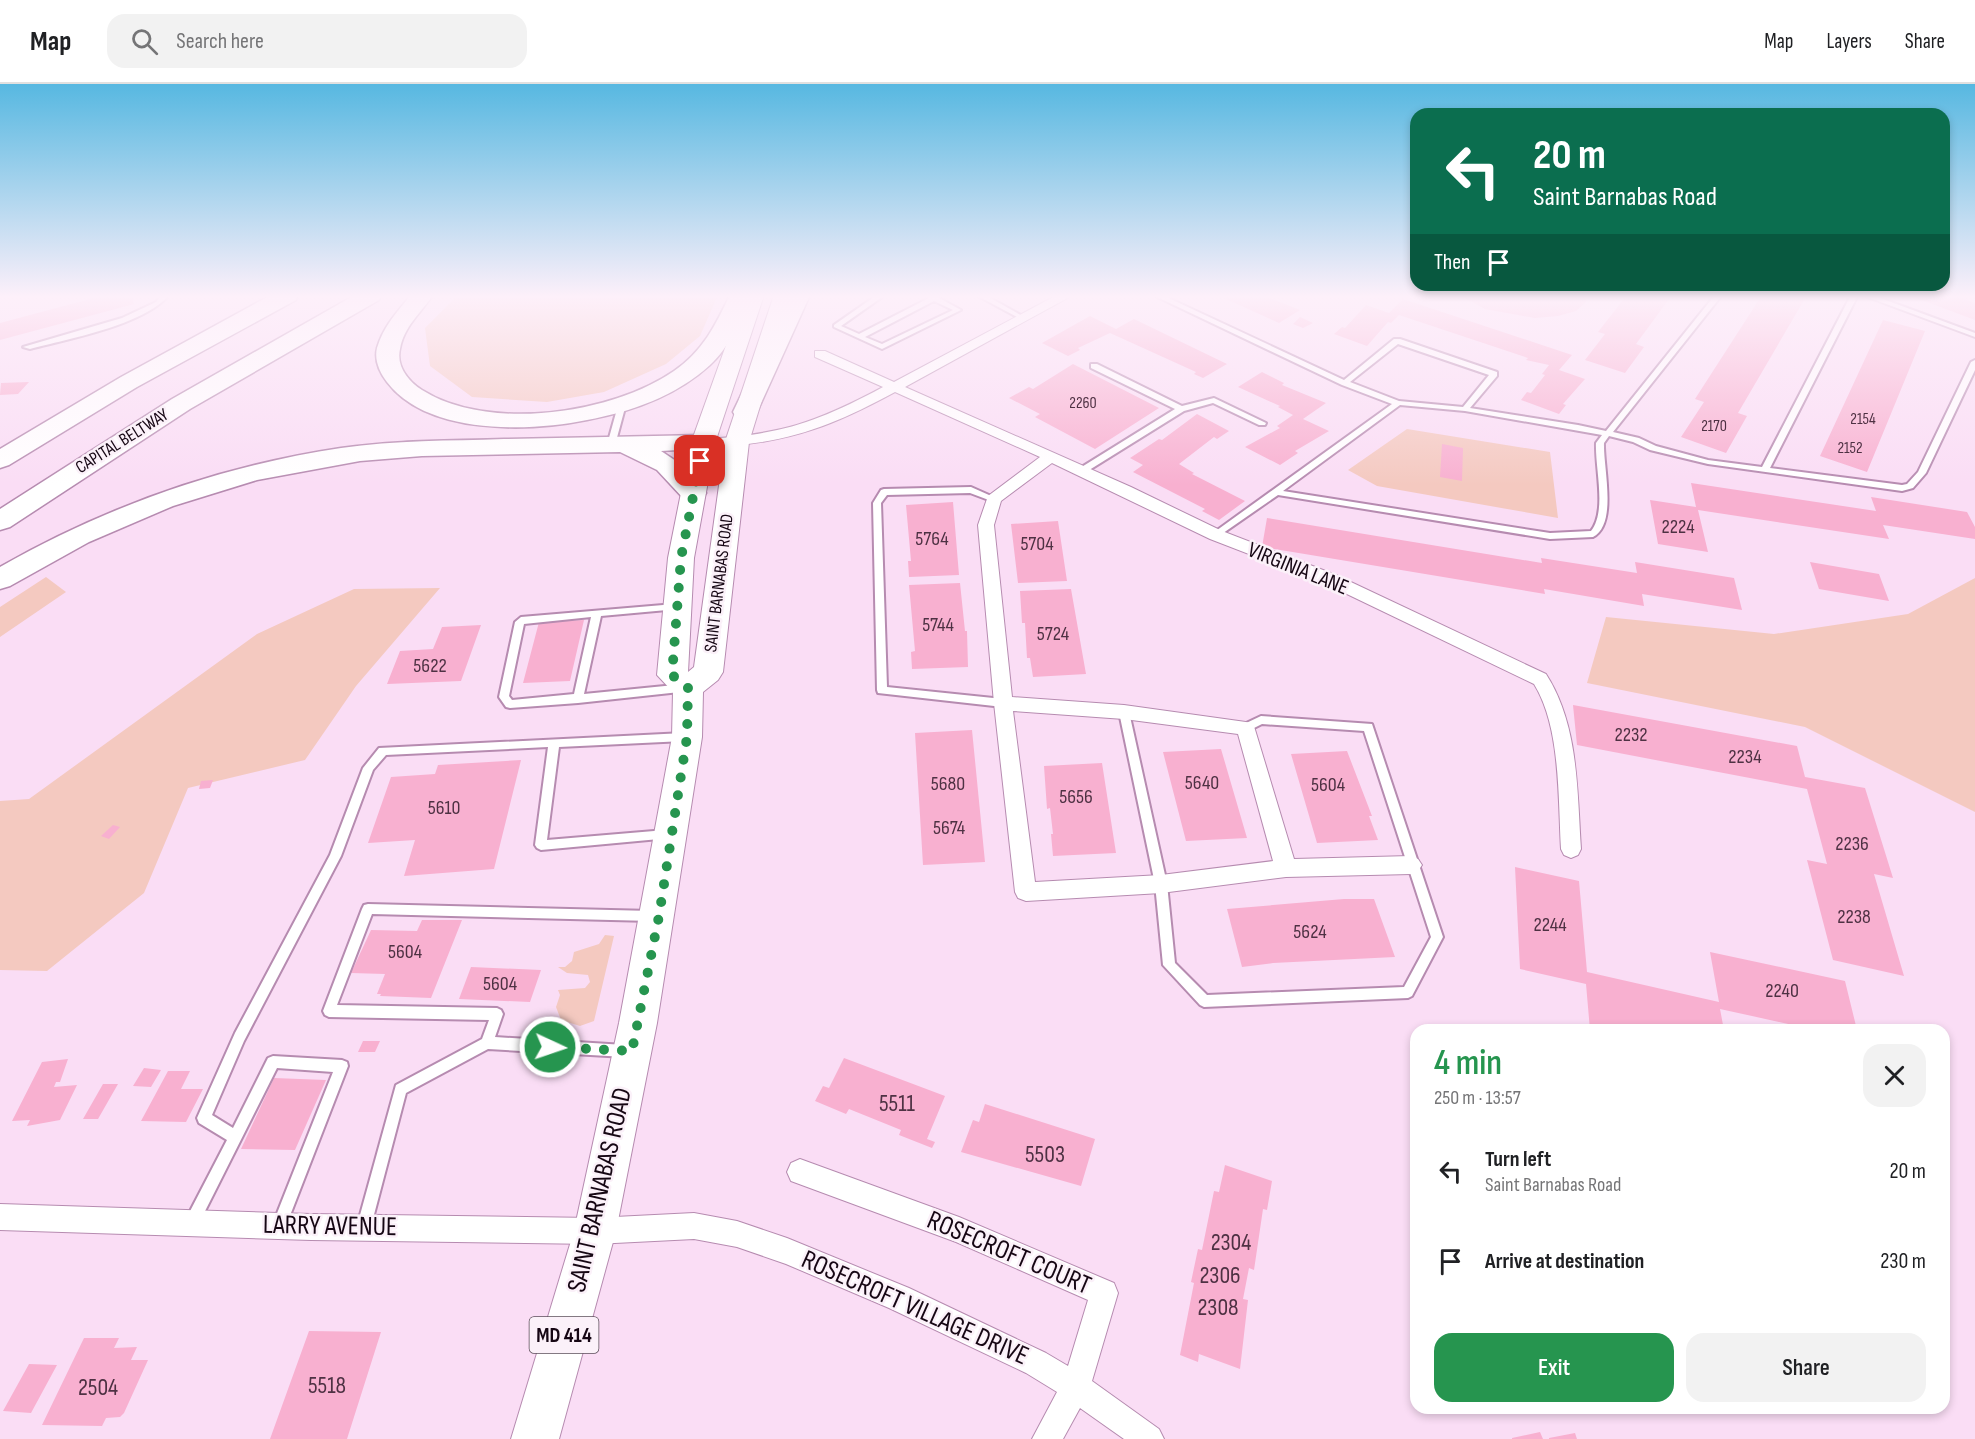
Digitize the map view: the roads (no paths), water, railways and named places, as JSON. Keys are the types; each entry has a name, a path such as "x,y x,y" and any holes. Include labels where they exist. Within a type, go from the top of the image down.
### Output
{"highway":[{"path":"0,453 155,358"},
{"path":"0,460 172,358"},
{"name":"CAPITAL BELTWAY","path":"0,520 190,398 260,358"},
{"path":"386,358 390,373 401,387 420,400 446,411 512,421 586,413 622,404 681,377 704,358"},
{"path":"746,412 771,358"},
{"path":"0,579 56,548 145,509 196,491 295,464 339,456 418,449 704,443"},
{"path":"614,444 656,457 679,474 693,493"}],"main road":[{"name":"SAINT BARNABAS ROAD","path":"688,688 672,675 675,607 681,558 704,443 714,405 731,358"},
{"name":"SAINT BARNABAS ROAD","path":"688,688 708,672 737,442 763,358"},
{"name":"SAINT BARNABAS ROAD","path":"535,1439 595,1231 632,1051 659,916 687,737 688,688"}],"street":[{"name":"VIRGINIA LANE","path":"830,358 1083,470 1216,535 1330,579 1540,679 1547,687 1553,703 1563,755 1571,849"},
{"path":"704,443 737,442 786,436 810,429 948,358"},
{"path":"1051,456 994,499 986,525 1003,703 1026,892 1161,884 1286,868 1412,865"},
{"path":"1003,703 1124,712 1246,728 1286,868"},
{"name":"ROSECROFT COURT","path":"800,1172 958,1230 1104,1293 1076,1387 1047,1439"},
{"name":"LARRY AVENUE","path":"0,1217 279,1226 595,1231 661,1229"},
{"name":"ROSECROFT VILLAGE DRIVE","path":"661,1229 694,1226 737,1234 787,1251 910,1303 1036,1363 1076,1387 1149,1439"}],"lane":[{"path":"1293,358 1398,403 1465,409 1606,433 1681,457 1907,488 1922,473 1975,362"},
{"path":"1345,382 1375,358"},
{"path":"1448,358 1494,374 1465,409"},
{"path":"1276,492 1550,536 1584,536 1599,530 1601,523 1603,481 1599,448 1606,433 1667,358"},
{"path":"1765,469 1822,358"},
{"path":"1094,366 1181,409"},
{"path":"1083,470 1181,409 1214,400 1262,423"},
{"path":"1216,535 1398,403"},
{"path":"614,444 622,404"},
{"path":"994,499 971,490 884,492 877,503 882,690 1003,703"},
{"path":"675,607 529,617 520,622 504,697 510,704 688,688"},
{"path":"578,699 597,613"},
{"path":"1124,712 1161,884 1169,965 1204,1000 1408,992 1437,937 1368,727 1261,720 1246,728"},
{"path":"235,1137 204,1118 239,1037 335,856 368,768 383,752 687,737"},
{"path":"554,743 541,845 670,835"},
{"path":"487,1043 497,1014 329,1011 368,909 659,916"},
{"path":"364,1226 401,1089 487,1043 632,1051"},
{"path":"191,1223 273,1062 342,1066 279,1226"}]}
